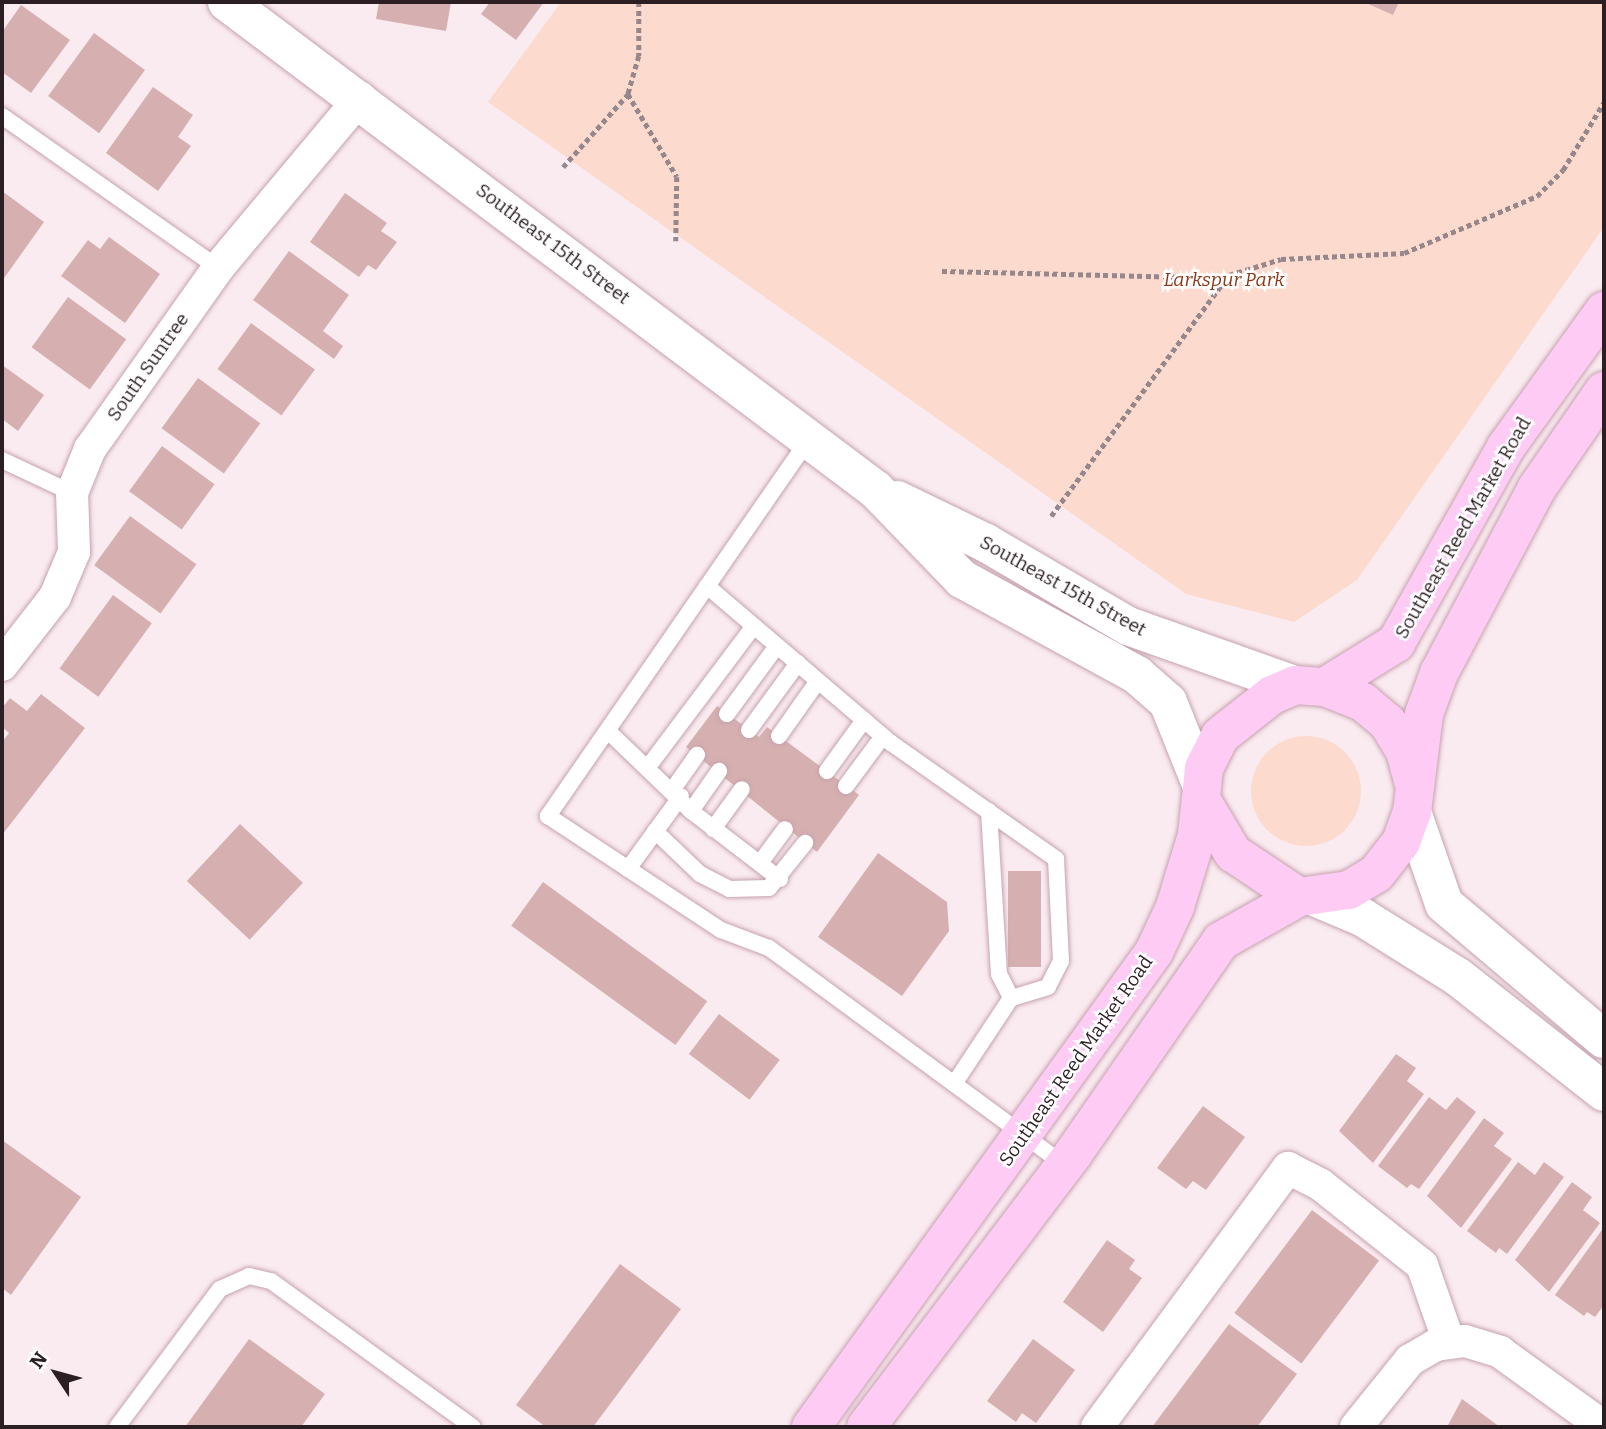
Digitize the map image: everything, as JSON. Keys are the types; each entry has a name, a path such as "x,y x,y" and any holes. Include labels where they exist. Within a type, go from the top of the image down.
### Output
{"main road":[{"name":"Southeast 15th Street","path":"227,2 360,98 876,490 962,579 1137,675 1168,702 1202,793 1233,853 1309,898 1362,917 1458,977 1604,1092"},
{"name":"Southeast Reed Market Road","path":"811,1427 1154,952 1175,908 1202,793 1220,736 1243,713 1310,686 1396,643 1506,447 1604,311"},
{"path":"866,1427 1064,1165 1221,941 1309,898 1376,874 1401,842 1412,797 1424,714 1445,661 1536,488 1604,391"},
{"name":"Southeast 15th Street","path":"876,490 986,543 1128,626 1363,702 1388,723 1444,904 1604,1039"}],"street":[{"name":"South Suntree","path":"2,665 55,597 74,552 72,493 90,449 219,268 360,98"},
{"path":"1097,1427 1287,1168 1321,1185 1422,1265 1449,1342"},
{"path":"1356,1427 1410,1360 1449,1342 1500,1352 1604,1427"}],"lane":[{"path":"2,116 219,268"},
{"path":"809,438 548,816 721,930 769,948 1064,1165"},
{"path":"2,460 72,493"},
{"path":"707,586 883,736 1056,859 1061,961 1048,987 1011,998 954,1084"},
{"path":"648,767 754,626"},
{"path":"727,714 777,646"},
{"path":"749,730 798,663"},
{"path":"779,736 818,681"},
{"path":"827,771 864,720"},
{"path":"608,731 677,792 691,811 780,879"},
{"path":"846,786 883,736"},
{"path":"628,869 655,831 697,755"},
{"path":"691,811 719,771"},
{"path":"713,829 743,789"},
{"path":"989,811 999,974 1011,998"},
{"path":"760,863 785,829"},
{"path":"655,831 700,874 729,889 769,888 780,879 805,844"},
{"path":"117,1427 220,1289 249,1276 271,1281 473,1427"}],"path":[{"path":"563,167 628,94 639,56 639,2"},
{"path":"628,94 677,177 676,241"},
{"path":"942,271 1227,278 1281,259 1404,253 1537,196 1563,170 1604,102"},
{"path":"1051,516 1227,278"}],"green space":[{"name":"Larkspur Park","path":"561,2 1604,2 1604,227 1357,580 1294,622 1186,594 488,102"},
{"path":"1306,736 1327,740 1345,752 1357,770 1361,791 1357,812 1345,830 1327,842 1306,846 1285,842 1267,830 1255,812 1251,791 1255,770 1267,752 1285,740"}],"building":[{"path":"379,2 451,2 446,31 376,19"},
{"path":"490,2 544,2 516,40 481,14"},
{"path":"1364,2 1399,2 1393,15"},
{"path":"21,5 70,40 31,93 2,72 2,32"},
{"path":"94,33 145,70 99,133 48,96"},
{"path":"153,87 193,115 178,137 191,146 158,191 106,153"},
{"path":"2,191 44,222 2,281"},
{"path":"345,193 387,223 381,231 397,242 376,270 368,265 359,277 310,242"},
{"path":"109,237 160,274 125,323 61,276 88,240 100,249"},
{"path":"289,251 349,295 323,331 343,346 334,359 253,300"},
{"path":"68,297 126,339 90,389 32,347"},
{"path":"251,323 315,369 281,416 217,369"},
{"path":"2,365 44,395 18,431 2,419"},
{"path":"198,378 260,423 224,473 162,428"},
{"path":"162,446 215,484 182,530 129,491"},
{"path":"130,516 196,564 160,614 94,565"},
{"path":"113,595 152,623 98,697 60,669"},
{"path":"41,694 85,728 2,835 2,742 9,733 2,727 2,708 10,698 27,711"},
{"path":"717,706 759,737 767,727 859,795 817,852 686,747"},
{"path":"240,824 303,883 250,940 187,881"},
{"path":"878,853 947,902 949,931 902,996 818,937"},
{"path":"1008,871 1041,871 1041,967 1008,967"},
{"path":"543,882 707,1001 675,1045 511,926"},
{"path":"719,1014 780,1060 750,1100 689,1054"},
{"path":"1396,1054 1416,1068 1407,1081 1424,1094 1373,1163 1339,1131"},
{"path":"1429,1097 1446,1110 1457,1097 1476,1112 1419,1189 1411,1184 1407,1188 1378,1166"},
{"path":"1203,1106 1245,1137 1206,1190 1193,1181 1186,1189 1157,1168"},
{"path":"1484,1118 1504,1133 1494,1146 1512,1159 1461,1228 1427,1196"},
{"path":"2,1140 81,1197 11,1295 2,1288"},
{"path":"1518,1162 1535,1175 1544,1162 1564,1177 1507,1254 1499,1248 1496,1253 1467,1231"},
{"path":"1572,1182 1592,1197 1583,1210 1600,1223 1549,1292 1515,1260"},
{"path":"1312,1210 1379,1261 1301,1364 1234,1313"},
{"path":"1604,1227 1604,1305 1595,1317 1587,1312 1584,1316 1555,1295"},
{"path":"1107,1240 1135,1260 1129,1269 1142,1278 1103,1332 1063,1302"},
{"path":"620,1264 681,1309 593,1427 546,1427 516,1405"},
{"path":"1229,1324 1297,1374 1257,1427 1152,1427"},
{"path":"249,1339 325,1394 301,1427 185,1427"},
{"path":"1033,1339 1075,1370 1036,1423 1022,1413 1016,1422 987,1401"},
{"path":"1462,1399 1500,1427 1447,1427"}]}
